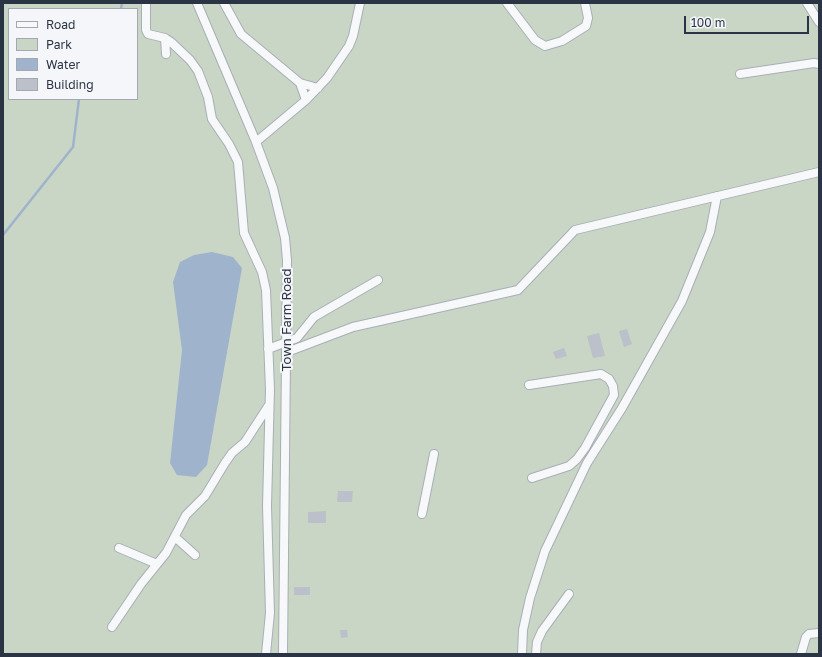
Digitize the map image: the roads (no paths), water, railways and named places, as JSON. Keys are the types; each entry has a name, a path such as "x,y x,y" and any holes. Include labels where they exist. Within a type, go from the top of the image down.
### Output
{"street":[{"path":"146,3 146,30 151,35 165,38 190,60 198,71 208,97 212,119 229,144 238,162 244,233 262,272 266,290 269,405 267,557 270,613 266,654"},
{"name":"Town Farm Road","path":"197,3 256,142 276,196 285,238 287,260 287,347 284,654"},
{"path":"224,3 241,34 300,83 318,88"},
{"path":"256,142 318,88 349,46 357,23 360,3"},
{"path":"507,3 535,40 545,46 562,41 586,26 588,18 585,3"},
{"path":"807,3 819,22"},
{"path":"165,38 166,54"},
{"path":"740,74 814,63 819,64"},
{"path":"300,83 306,100"},
{"path":"268,349 287,347 353,327 518,290 575,230 819,172"},
{"path":"522,654 523,630 530,598 545,551 587,463 622,408 682,301 710,232 717,196"},
{"path":"287,347 297,338 314,317 378,280"},
{"path":"529,385 601,374 609,379 613,386 614,395 586,448 577,459 569,466 532,478"},
{"path":"112,627 141,584 166,553 186,515 205,496 232,453 245,442 269,405"},
{"path":"422,514 434,454"},
{"path":"175,537 195,555"},
{"path":"119,548 157,564"},
{"path":"536,654 537,642 542,631 569,594"},
{"path":"801,654 806,637 809,634 819,633"}],"water":[{"path":"212,252 233,257 242,268 207,465 196,477 177,475 170,463 182,350 173,282 180,262 194,255"}],"waterway":[{"path":"121,8 122,3"},
{"path":"3,235 73,147 79,100"}]}
